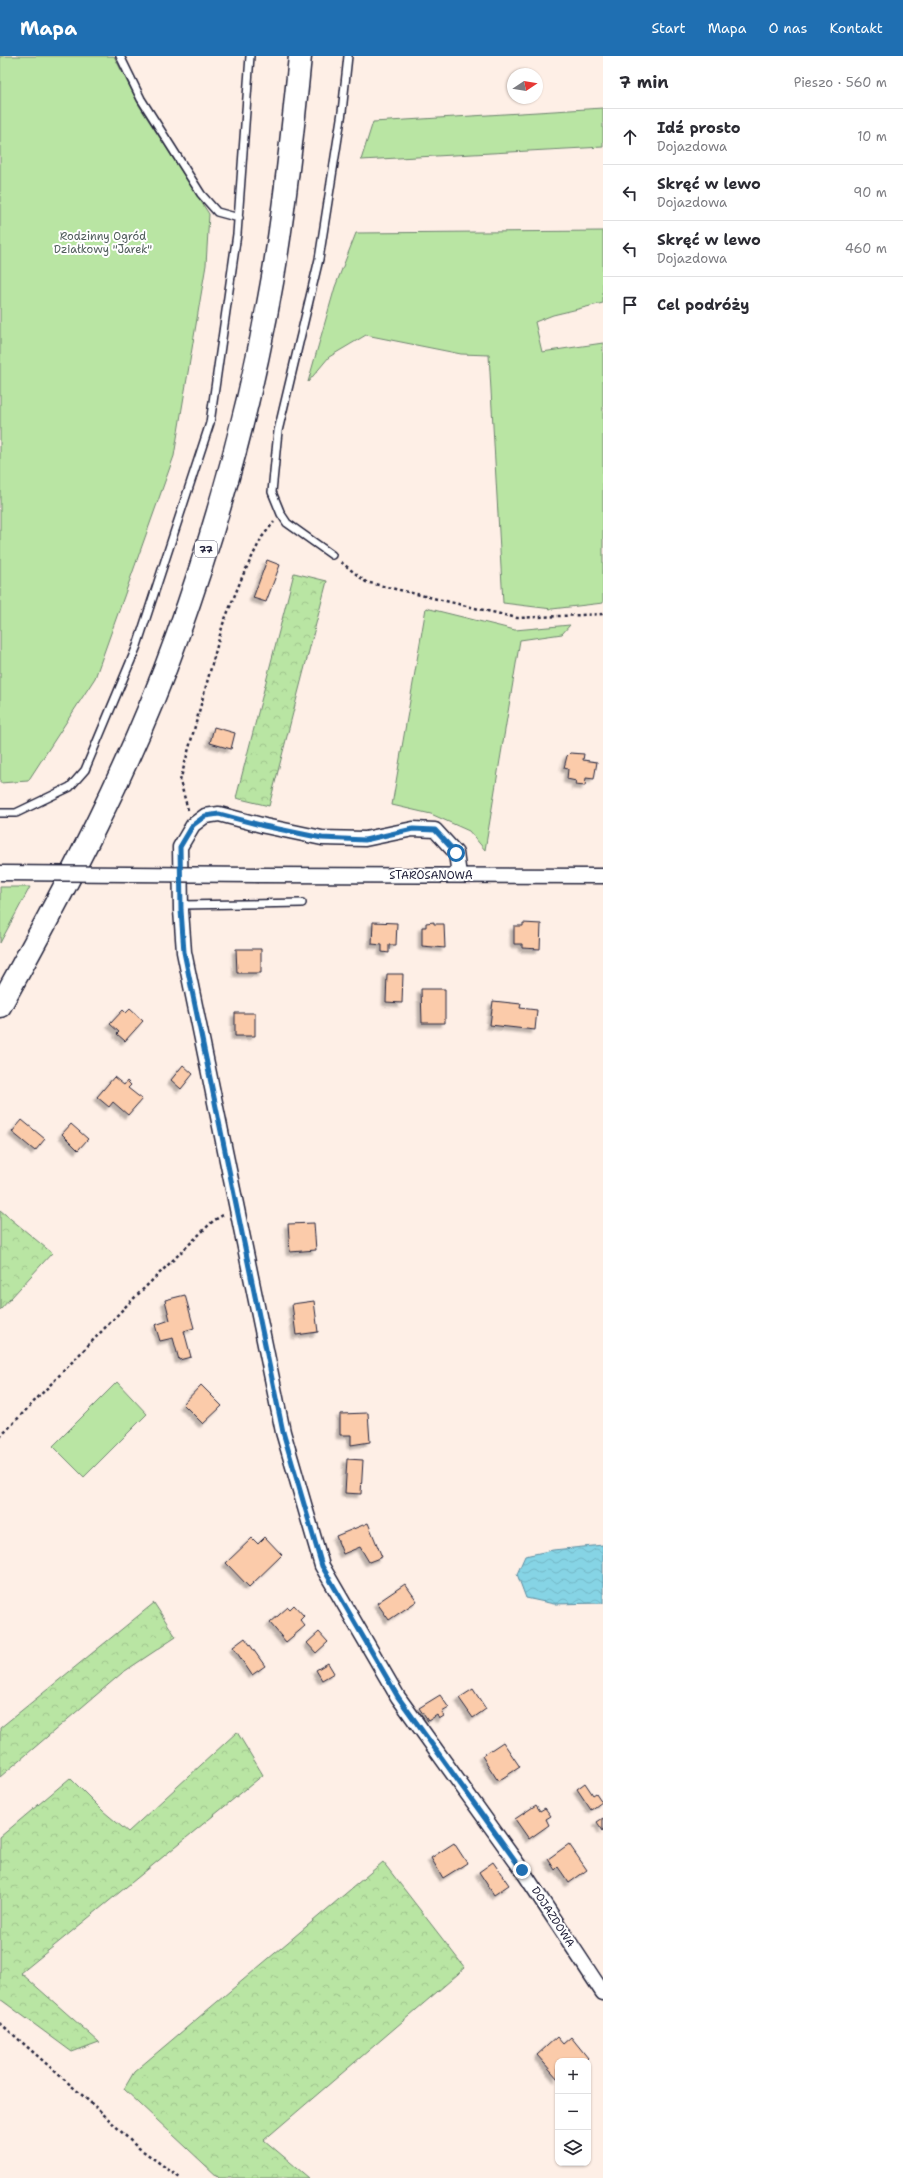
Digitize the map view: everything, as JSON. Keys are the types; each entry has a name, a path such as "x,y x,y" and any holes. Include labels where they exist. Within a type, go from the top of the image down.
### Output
{"main road":[{"name":"77","path":"0,1006 54,908 97,823 144,719 177,638 213,529 240,433 273,277 286,186 300,56"}],"street":[{"name":"DOJAZDOWA","path":"459,875 456,853 435,830 413,829 365,840 322,838 264,826 219,814 205,816 193,825 180,847 181,905 184,952 283,1432 322,1566 398,1697 522,1870 603,1993"},
{"name":"STAROSANOWA","path":"0,873 603,876"}],"lane":[{"path":"120,56 140,99 201,194 217,212 239,218"},
{"path":"0,813 16,813 70,787 85,770 137,646 210,424 239,218 250,56"},
{"path":"332,555 287,523 280,514 272,492 278,431 319,259 342,112 348,56"},
{"path":"181,905 302,902"}],"path":[{"path":"193,825 180,781 223,624 255,550 280,514"},
{"path":"332,555 366,582 481,611 517,618 603,614"},
{"path":"0,1438 126,1306 213,1221 237,1206"},
{"path":"0,2023 99,2110 136,2146 180,2178"}],"green space":[{"name":"Rodzinny Ogród Działkowy \"Jarek\"","path":"0,56 114,56 140,107 209,214 206,265 174,456 95,678 28,781 0,783"},
{"path":"603,108 603,147 361,160 373,122"},
{"path":"603,231 603,303 553,315 535,322 542,352 603,343 603,603 552,609 503,603 489,355 461,354 366,335 329,357 308,382 335,287 356,233"},
{"path":"294,573 327,581 269,806 236,798"},
{"path":"426,608 515,630 570,625 562,634 520,640 485,850 469,831 431,814 392,805"},
{"path":"0,887 30,887 0,943"},
{"path":"0,1210 52,1253 0,1310"},
{"path":"117,1382 147,1414 84,1477 53,1446"},
{"path":"154,1603 176,1637 122,1673 0,1777 0,1728"},
{"path":"237,1732 263,1775 21,1973 99,2042 72,2052 0,1999 0,1837 70,1778 103,1811 128,1832"},
{"path":"383,1862 465,1968 264,2140 309,2178 219,2178 124,2089 134,2072"}],"water":[{"path":"603,1545 603,1603 554,1604 526,1598 517,1574 525,1556 553,1550"}],"building":[{"path":"267,560 280,565 266,602 253,598"},
{"path":"214,727 235,733 231,749 210,743"},
{"path":"570,753 584,754 583,760 597,762 594,779 586,778 585,786 575,785 576,781 567,779 568,769 564,768 567,756"},
{"path":"373,922 397,923 396,945 389,945 389,953 382,952 382,945 372,944"},
{"path":"434,922 434,924 444,924 445,948 422,946 422,927 426,927 426,923"},
{"path":"523,923 541,924 540,949 522,948 522,944 514,944 514,926 523,926"},
{"path":"236,949 261,949 261,973 237,973"},
{"path":"387,974 403,974 402,1003 386,1002"},
{"path":"421,989 445,989 445,1023 422,1023"},
{"path":"493,1001 521,1004 520,1008 537,1010 535,1030 490,1025"},
{"path":"130,1009 143,1021 125,1041 117,1034 119,1032 110,1024 123,1010 126,1013"},
{"path":"235,1013 255,1013 255,1036 235,1036"},
{"path":"183,1065 193,1074 181,1089 171,1080"},
{"path":"114,1077 124,1085 127,1081 131,1085 128,1088 142,1099 128,1115 113,1102 109,1107 97,1097"},
{"path":"22,1120 45,1139 35,1151 12,1132"},
{"path":"71,1124 88,1139 78,1150 62,1134"},
{"path":"314,1223 316,1250 290,1252 288,1224"},
{"path":"185,1295 194,1328 184,1331 191,1357 179,1360 173,1338 160,1341 155,1325 170,1320 165,1300"},
{"path":"314,1301 318,1332 296,1335 292,1304"},
{"path":"201,1385 222,1406 203,1424 183,1404"},
{"path":"368,1413 370,1442 351,1445 351,1435 340,1435 340,1414"},
{"path":"347,1459 363,1460 361,1494 345,1493"},
{"path":"368,1523 382,1557 369,1562 360,1547 343,1554 336,1536"},
{"path":"265,1537 282,1555 249,1587 226,1563 252,1538 258,1544"},
{"path":"405,1584 417,1601 389,1620 377,1603"},
{"path":"294,1605 304,1616 300,1620 305,1626 286,1642 270,1623 288,1607 290,1609"},
{"path":"319,1632 328,1642 316,1653 307,1643"},
{"path":"245,1638 265,1666 252,1675 233,1647"},
{"path":"328,1663 334,1673 322,1680 316,1670"},
{"path":"473,1689 486,1709 473,1718 459,1698"},
{"path":"440,1695 449,1708 442,1712 444,1716 439,1719 437,1715 428,1721 419,1708"},
{"path":"503,1742 520,1767 498,1781 482,1756"},
{"path":"585,1783 593,1795 596,1793 602,1802 591,1810 577,1789"},
{"path":"536,1805 540,1811 545,1808 551,1816 546,1819 549,1825 529,1839 515,1819"},
{"path":"603,1818 603,1831 597,1822"},
{"path":"454,1843 467,1863 443,1878 431,1858"},
{"path":"569,1844 587,1870 569,1883 558,1867 555,1870 548,1859"},
{"path":"493,1862 509,1885 494,1895 479,1872"},
{"path":"557,2037 563,2044 571,2037 588,2058 555,2058 555,2076 537,2055"}],"route":[{"path":"456,853 435,830 413,829 365,840 322,838 264,826 219,814 205,816 193,825 180,847 181,910 184,952 283,1432 322,1566 398,1697 522,1870"}]}
